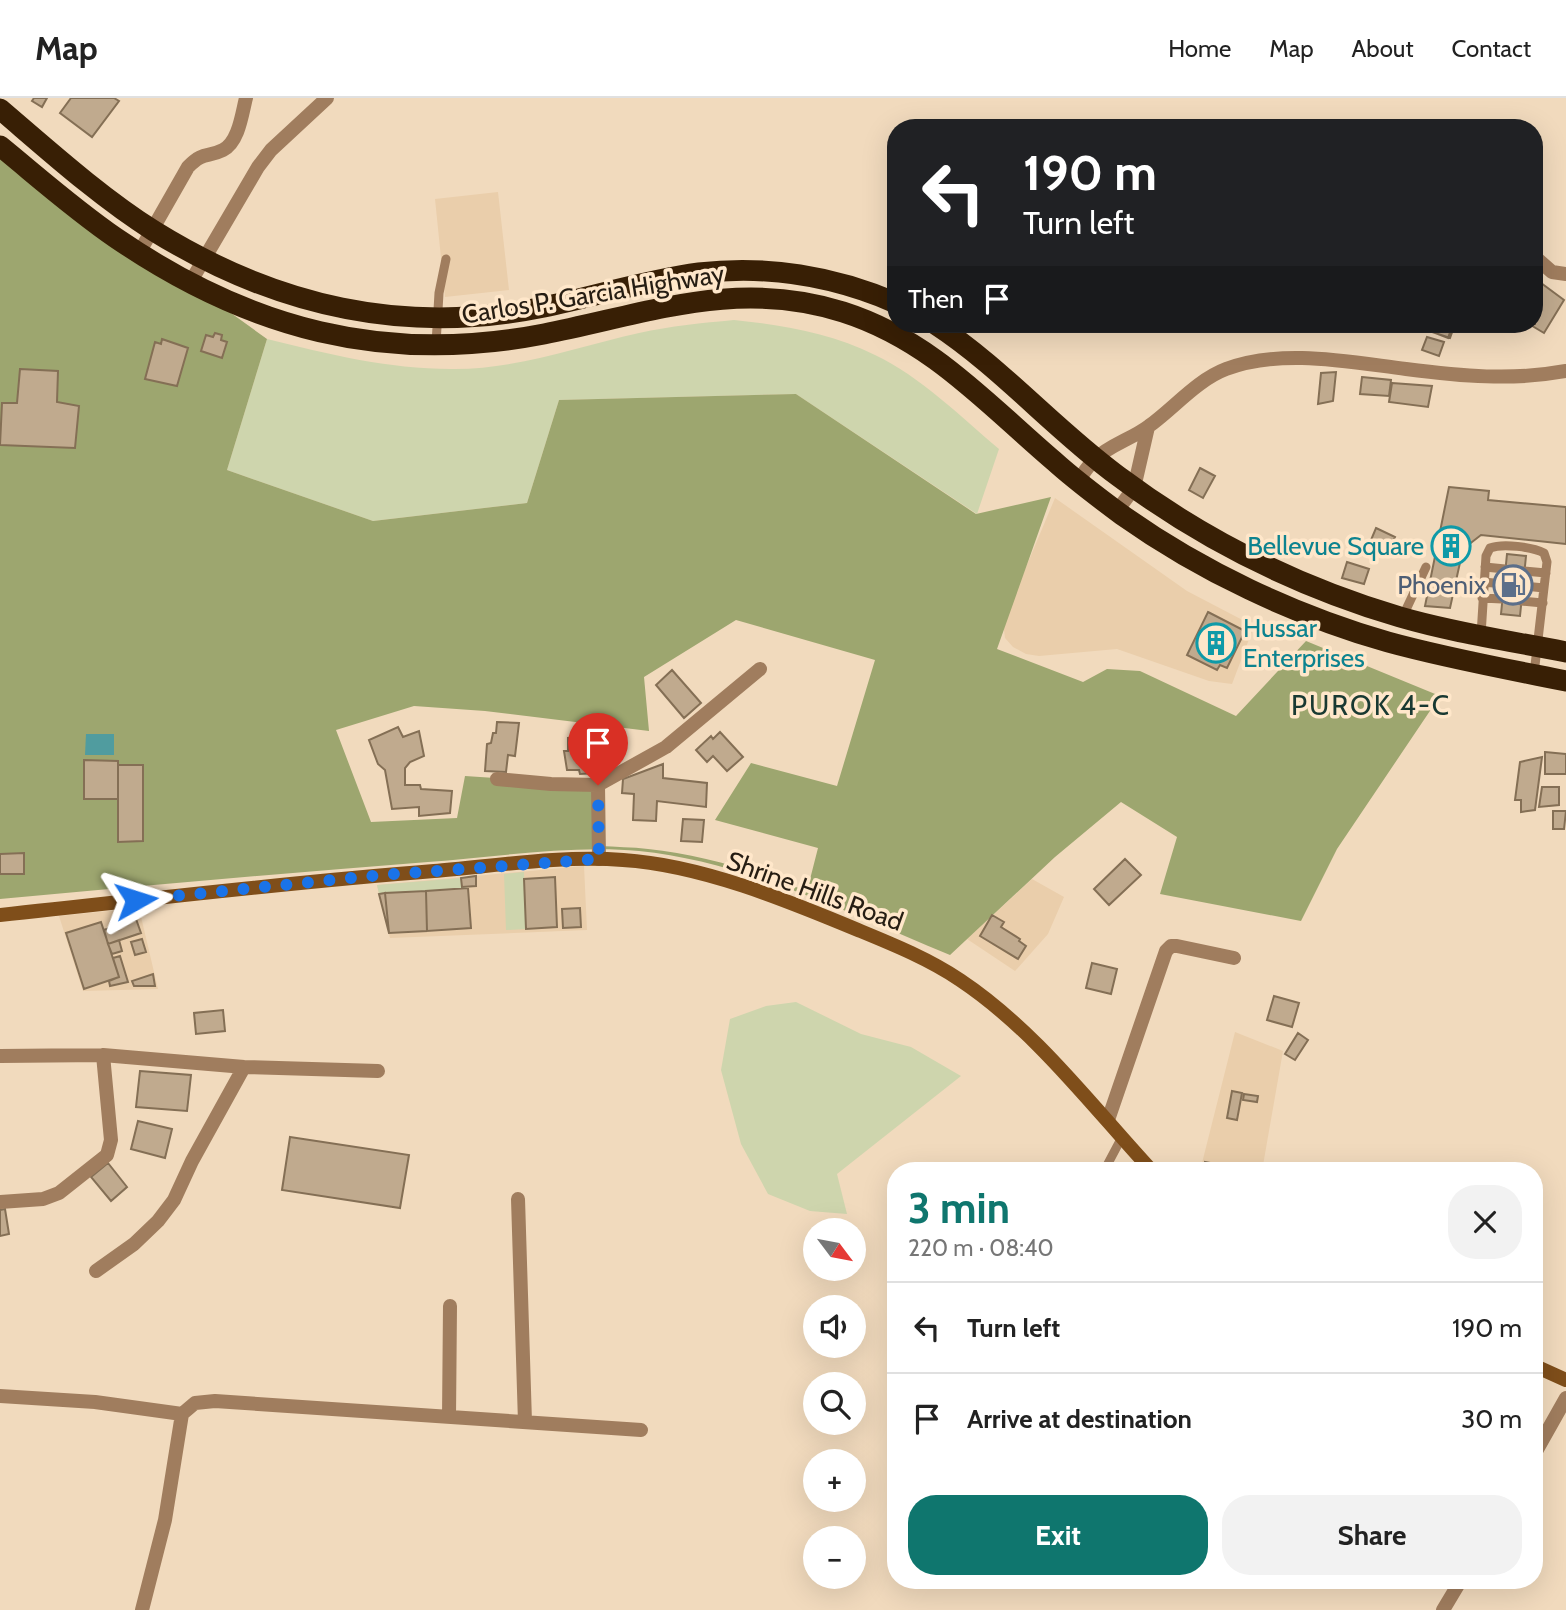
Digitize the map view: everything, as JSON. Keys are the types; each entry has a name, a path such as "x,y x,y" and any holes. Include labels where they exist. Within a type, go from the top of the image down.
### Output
{"highway":[{"name":"Carlos P. Garcia Highway","path":"0,109 152,230 203,260 251,282 313,302 370,314 438,319 542,307 701,273 786,272 855,286 887,299"},
{"name":"Carlos P. Garcia Highway","path":"0,146 113,236 190,284 239,307 304,329 364,341 435,345 495,341 543,334 647,309 700,300 781,300 816,305 887,329"},
{"name":"Carlos P. Garcia Highway","path":"895,333 958,376 1078,481 1117,511 1146,532 1197,562 1318,618 1376,638 1439,655 1566,681"},
{"path":"947,333 1134,488 1201,532 1239,552 1330,593 1402,618 1566,652"}],"street":[{"path":"139,253 188,167 198,157 221,151 234,139 246,98"},
{"path":"190,284 258,167 271,150 327,98"},
{"path":"1543,264 1552,272 1566,274"},
{"path":"1078,481 1095,458 1148,427 1222,370 1262,360 1320,360 1489,377 1519,377 1566,371"},
{"path":"1117,511 1134,488 1148,427"},
{"path":"497,779 598,785 666,747 760,669"},
{"path":"598,785 599,859"},
{"name":"Shrine Hills Road","path":"0,915 381,875 510,869 599,859 648,862 752,889 829,918 959,979 1011,1021 1108,1120 1144,1162"},
{"path":"1108,1120 1166,951 1171,946 1177,946 1234,958"},
{"path":"0,1056 103,1055 244,1067 378,1071"},
{"path":"0,1202 43,1199 59,1192 73,1184 107,1155 111,1140 103,1055"},
{"path":"96,1271 134,1244 158,1221 174,1200 192,1161 244,1067"},
{"path":"518,1199 525,1422"},
{"path":"449,1417 450,1306"},
{"path":"1543,1370 1566,1380"},
{"path":"0,1396 95,1402 182,1414"},
{"path":"1543,1439 1566,1398"},
{"path":"142,1610 165,1520 182,1414 195,1403 215,1401 641,1430"},
{"path":"1443,1610 1456,1589"}],"lane":[{"path":"435,345 439,293 446,259"},
{"path":"1481,636 1482,598 1488,551 1497,546 1541,551 1546,557 1546,573 1534,674"},
{"path":"1402,618 1426,567"},
{"path":"1485,567 1505,569"},
{"path":"1524,571 1546,573"},
{"path":"1484,582 1503,584"},
{"path":"1523,586 1544,588"},
{"path":"1482,598 1502,599"},
{"path":"1521,601 1543,603"},
{"path":"1109,1162 1122,1137"}],"shaded area":[{"path":"498,192 509,290 445,297 435,199"},
{"path":"1055,498 1187,591 1254,626 1232,684 1209,681 1117,649 1039,656 1026,654 1013,647 1005,638 1003,622"},
{"path":"584,866 587,930 390,938 377,885"},
{"path":"1032,879 1064,897 1048,934 1015,971 967,939"},
{"path":"139,908 158,989 83,991 59,916"},
{"path":"1235,1032 1283,1051 1264,1162 1202,1162"}],"green space":[{"path":"0,147 267,339 227,470 373,521 527,503 559,400 796,394 976,514 1051,497 997,649 1083,682 1107,669 1140,671 1236,716 1306,641 1440,696 1337,849 1301,921 1160,894 1177,837 1121,802 1055,857 950,955 837,907 758,878 718,866 639,851 587,849 533,852 0,899","holes":["736,620 875,660 837,786 751,763 715,820 818,848 807,891 708,859 668,851 599,846 598,785 465,776 457,818 371,822 336,730 414,706 485,711 649,731 644,677"]},
{"path":"734,320 806,331 858,347 892,364 940,398 999,449 977,514 796,394 559,400 527,503 373,521 227,470 267,339 381,363 451,369 499,366 651,331"},
{"path":"524,872 526,929 506,930 504,874"},
{"path":"461,878 462,886 468,888 379,894 377,885"},
{"path":"796,1002 861,1034 911,1047 961,1076 837,1174 847,1214 810,1211 768,1194 741,1144 721,1070 730,1019 766,1006"}],"water":[{"path":"86,734 114,734 114,755 85,755"}],"building":[{"path":"34,98 47,98 42,107 32,101"},
{"path":"71,98 114,98 119,101 92,137 60,113"},
{"path":"1543,284 1564,300 1543,332"},
{"path":"215,333 222,335 221,340 227,342 222,358 201,351 206,335 213,337"},
{"path":"1435,333 1450,333 1448,338"},
{"path":"1435,333 1452,333 1450,338"},
{"path":"1427,337 1444,342 1439,356 1422,350"},
{"path":"162,339 188,348 177,386 145,379 155,342 161,344"},
{"path":"20,369 58,371 57,402 79,406 75,448 0,445 2,403 17,403"},
{"path":"1336,372 1333,401 1318,404 1321,373"},
{"path":"1362,377 1391,380 1389,396 1360,394"},
{"path":"1392,383 1432,386 1428,407 1389,402"},
{"path":"1200,468 1215,476 1203,498 1189,490"},
{"name":"Bellevue Square","path":"1449,487 1489,491 1488,500 1566,507 1566,544 1481,535 1463,549 1450,608 1425,606"},
{"path":"1376,528 1395,537 1390,548 1371,540"},
{"name":"Phoenix","path":"1507,554 1526,556 1520,616 1501,614"},
{"path":"1347,562 1369,569 1364,584 1342,578"},
{"name":"Hussar Enterprises","path":"1208,612 1245,631 1227,668 1220,665 1217,670 1187,655"},
{"path":"672,670 701,703 684,718 656,685"},
{"path":"497,722 519,723 515,756 508,755 506,772 485,771 487,744 491,743 493,733 496,733"},
{"path":"398,727 403,737 419,731 424,756 410,762 405,768 405,785 452,791 450,813 419,816 419,807 392,809 385,770 378,764 369,740"},
{"path":"720,732 743,757 727,771 713,756 707,762 696,750 711,736 713,739"},
{"path":"582,733 596,733 597,773 580,774 579,770 567,770 564,751 568,751 568,738 582,737"},
{"path":"1545,752 1566,754 1566,774 1545,774"},
{"path":"1542,757 1535,810 1521,812 1521,800 1515,800 1520,762"},
{"path":"84,760 118,761 118,799 84,799"},
{"path":"663,764 663,778 707,783 706,807 657,801 656,821 633,820 634,794 622,793 623,779"},
{"path":"118,765 143,765 143,841 118,842"},
{"path":"1542,787 1559,787 1559,805 1539,807"},
{"path":"1553,811 1566,811 1564,829 1553,829"},
{"path":"683,819 704,820 702,842 681,841"},
{"path":"24,853 24,874 0,874 0,854"},
{"path":"1125,859 1141,875 1109,905 1094,889"},
{"path":"476,876 476,886 462,887 461,878"},
{"path":"555,877 557,927 526,929 524,879"},
{"path":"468,888 471,928 427,931 426,891"},
{"path":"426,891 427,931 389,933 385,893"},
{"path":"385,893 389,933 379,894"},
{"path":"580,908 581,927 563,928 562,909"},
{"path":"992,915 1004,922 1001,927 1026,946 1018,959 980,936"},
{"path":"136,919 141,933 108,944 104,930"},
{"path":"101,922 119,977 84,989 66,933"},
{"path":"142,939 146,952 135,955 131,942"},
{"path":"119,940 122,951 112,954 108,944"},
{"path":"120,956 128,982 110,986 109,981 119,977 113,958"},
{"path":"1092,963 1117,969 1111,994 1086,988"},
{"path":"153,974 155,986 134,986 132,981"},
{"path":"1274,996 1299,1003 1292,1027 1267,1020"},
{"path":"223,1010 225,1031 196,1034 194,1013"},
{"path":"1298,1033 1308,1040 1295,1060 1285,1054"},
{"path":"140,1071 191,1075 187,1111 136,1107"},
{"path":"1232,1091 1242,1093 1237,1120 1227,1118"},
{"path":"1244,1094 1258,1096 1257,1102 1243,1100"},
{"path":"138,1121 172,1129 165,1158 131,1149"},
{"path":"290,1137 409,1155 400,1208 282,1190"},
{"path":"108,1163 127,1187 111,1201 91,1177"},
{"path":"5,1209 9,1234 0,1236 0,1210"}],"place":[{"name":"Bellevue Square","path":"1451,546"},
{"name":"Phoenix","path":"1513,585"},
{"name":"Hussar Enterprises","path":"1216,643"}],"district":[{"name":"PUROK 4-C","path":"1371,705"}],"route":[{"path":"136,900 381,875 599,859 598,785"}]}
